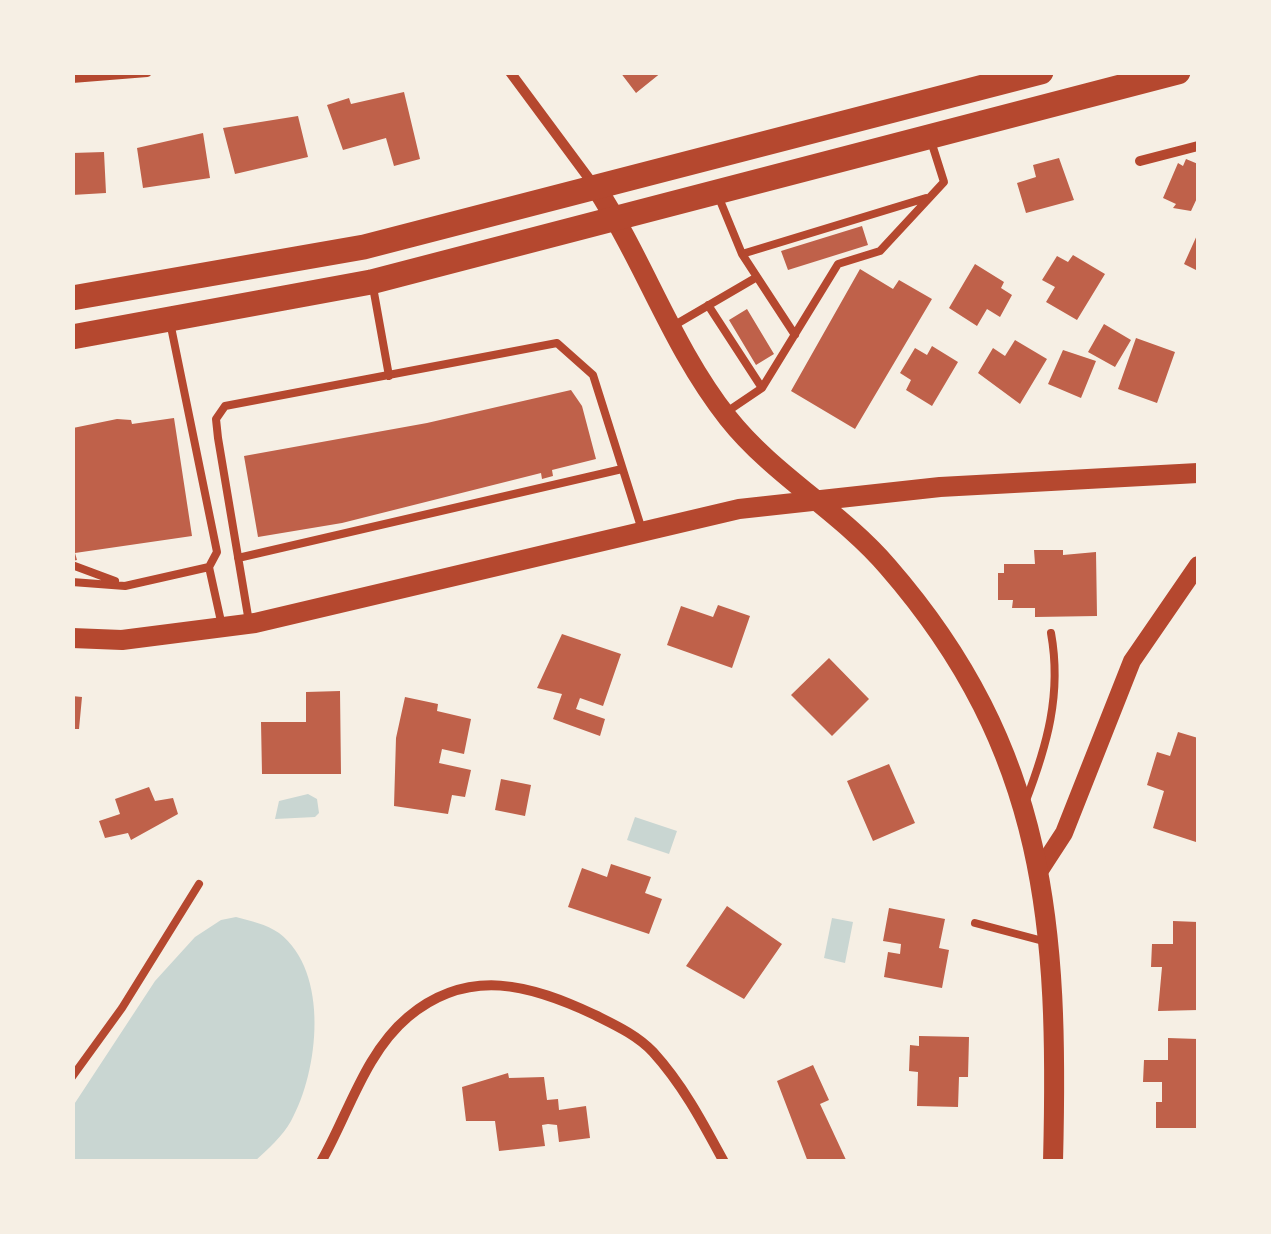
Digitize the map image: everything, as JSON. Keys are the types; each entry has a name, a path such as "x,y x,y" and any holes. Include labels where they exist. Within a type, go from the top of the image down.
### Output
{"main road":[{"path":"72,298 364,247 1004,78 1040,72"},
{"path":"72,338 372,282 1178,72"},
{"path":"596,188 614,216 669,328 724,413 754,448 886,564 934,626 972,686 1025,803 1050,943 1056,1044 1053,1162"},
{"path":"72,638 122,640 250,624 739,509 975,484 1198,473"}],"street":[{"path":"72,78 147,72"},
{"path":"510,72 596,188"},
{"path":"1140,160 1198,146"},
{"path":"1038,873 1064,833 1132,662 1198,564"},
{"path":"321,1162 375,1058 408,1017 456,992 506,984 555,996 646,1045 688,1095 724,1162"}],"lane":[{"path":"724,413 762,388 838,264 880,251 944,182 930,137"},
{"path":"716,190 742,254 795,335"},
{"path":"742,254 930,197"},
{"path":"669,328 757,277"},
{"path":"372,282 390,376"},
{"path":"708,305 762,388"},
{"path":"170,321 216,552 209,567 222,628"},
{"path":"250,624 216,419 225,406 558,343 593,374 642,530"},
{"path":"238,558 622,469"},
{"path":"72,565 125,586"},
{"path":"72,582 125,586 209,567"},
{"path":"1025,803 1053,712 1056,668 1051,633"},
{"path":"72,1077 122,1008 198,884"},
{"path":"975,923 1050,943"}],"shaded area":[{"path":"308,794 317,799 319,813 315,817 275,819 279,801"},
{"path":"635,817 677,831 669,854 627,840"},
{"path":"236,917 279,933 295,950 313,996 313,1050 301,1100 288,1127 255,1161 73,1161 73,1106 155,981 195,937 221,920"},
{"path":"832,918 853,922 845,963 824,958"}],"building":[{"path":"620,72 662,72 636,93"},
{"path":"404,92 420,159 394,166 386,138 343,150 327,105 349,98 351,104"},
{"path":"298,116 308,157 235,174 223,128"},
{"path":"203,133 210,178 143,188 137,148"},
{"path":"104,152 106,193 72,195 72,153"},
{"path":"1059,158 1074,200 1026,213 1017,183 1036,177 1033,165"},
{"path":"1186,159 1198,164 1198,196 1191,211 1173,208 1176,204 1163,198 1178,163 1183,166"},
{"path":"862,226 868,245 788,270 781,251"},
{"path":"1198,233 1198,271 1184,264"},
{"path":"1073,255 1105,274 1077,320 1046,302 1055,287 1042,280 1057,256 1068,262"},
{"path":"975,264 1004,282 1001,288 1012,295 1000,317 987,309 977,326 949,308"},
{"path":"860,269 893,289 899,280 932,299 855,429 791,391"},
{"path":"747,309 774,354 756,365 729,320"},
{"path":"1104,324 1131,340 1115,367 1088,352"},
{"path":"1136,338 1175,352 1157,403 1118,389"},
{"path":"1015,340 1047,359 1020,404 978,373 993,348 1005,356"},
{"path":"932,346 958,362 932,406 906,390 911,380 900,373 915,348 927,355"},
{"path":"1063,350 1096,361 1081,398 1048,384"},
{"path":"571,390 582,406 596,459 552,470 553,476 542,479 541,473 342,523 258,537 244,456 427,423"},
{"path":"174,418 192,536 75,553 77,560 72,561 73,428 117,419 131,420 132,424"},
{"path":"1034,550 1063,550 1063,555 1096,552 1097,616 1035,617 1035,608 1012,608 1013,600 998,600 998,573 1004,573 1004,564 1035,564"},
{"path":"718,605 750,616 732,668 667,645 681,606 713,617"},
{"path":"562,634 621,654 603,706 580,698 576,709 605,719 600,736 553,719 562,694 537,688"},
{"path":"829,658 869,699 832,736 791,695"},
{"path":"340,691 341,774 262,774 261,722 306,722 306,692"},
{"path":"72,696 82,697 79,729 72,729"},
{"path":"405,697 438,704 437,711 471,719 464,754 442,749 439,763 471,770 465,797 452,795 448,814 394,806 396,738"},
{"path":"1178,732 1198,738 1196,842 1153,828 1164,791 1147,785 1157,752 1170,756"},
{"path":"889,764 915,823 873,841 847,781"},
{"path":"501,779 531,785 525,816 495,810"},
{"path":"149,787 155,801 173,798 178,814 131,840 128,833 105,838 99,821 120,814 115,799"},
{"path":"611,864 651,877 645,893 662,899 649,934 568,907 582,868 607,877"},
{"path":"727,906 782,944 744,999 686,966"},
{"path":"889,908 945,919 939,948 949,950 942,988 884,977 888,952 900,954 901,944 883,941"},
{"path":"1173,921 1198,922 1198,1010 1158,1011 1162,967 1151,967 1152,944 1173,944"},
{"path":"919,1036 969,1037 968,1077 959,1077 958,1107 917,1106 918,1072 909,1071 910,1045 919,1046"},
{"path":"1168,1038 1198,1039 1198,1128 1156,1128 1156,1102 1162,1102 1162,1082 1143,1082 1144,1060 1168,1060"},
{"path":"813,1065 829,1100 820,1104 847,1162 808,1162 777,1081"},
{"path":"508,1073 509,1078 544,1077 547,1100 558,1099 559,1110 586,1106 590,1138 559,1142 557,1125 548,1124 542,1125 545,1146 499,1151 495,1121 466,1121 462,1087"}]}
